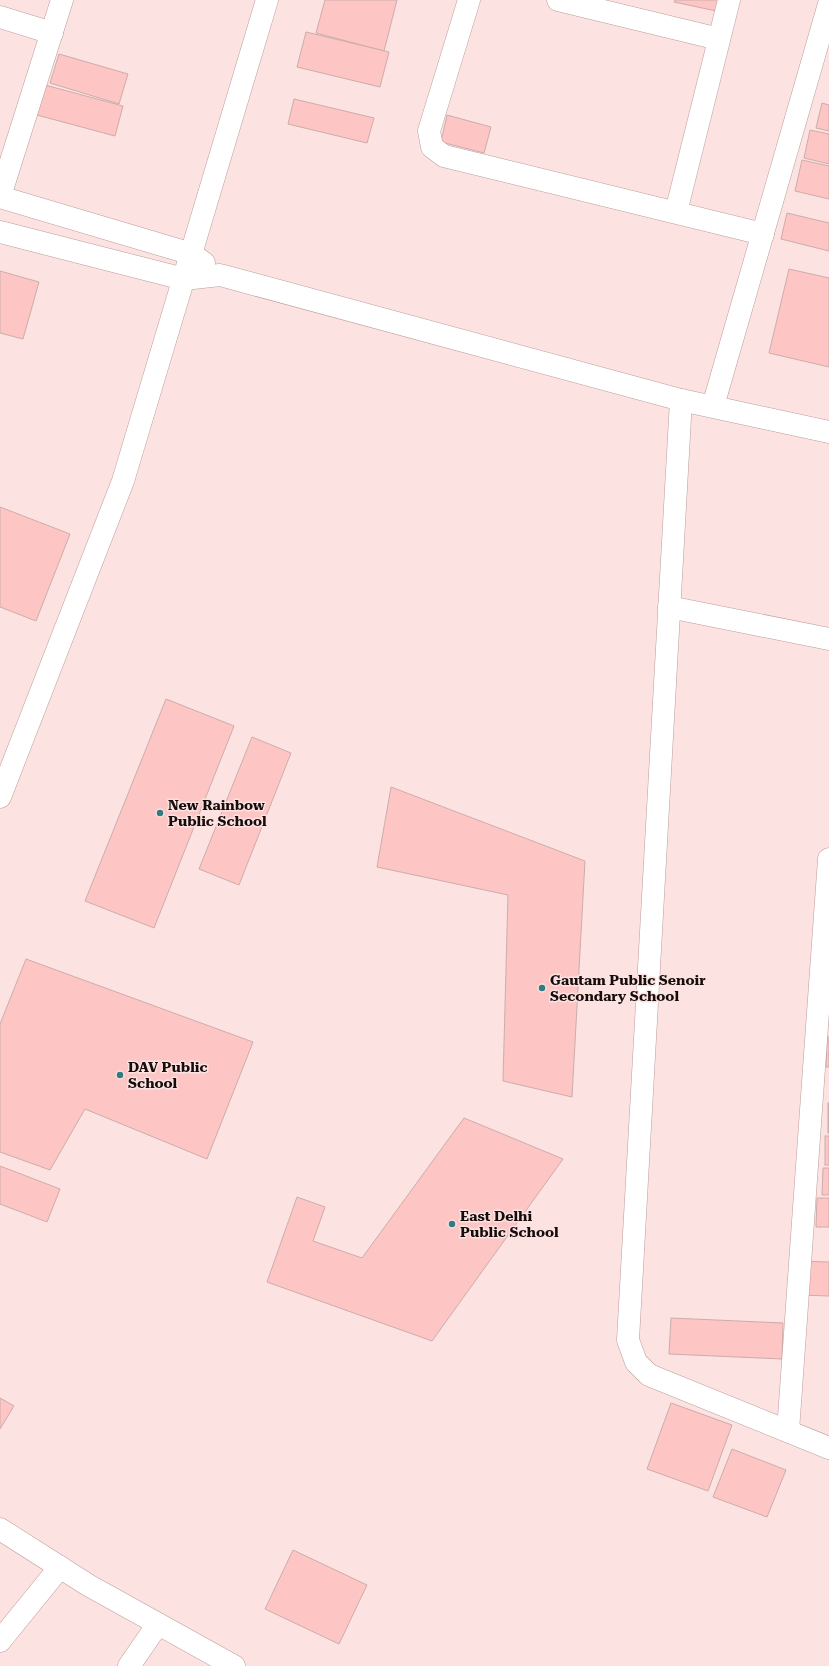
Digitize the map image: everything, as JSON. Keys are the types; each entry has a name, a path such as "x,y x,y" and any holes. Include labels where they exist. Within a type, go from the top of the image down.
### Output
{"street":[{"path":"62,0 0,197 192,254 220,275"},
{"path":"0,797 124,481 267,0"},
{"path":"469,0 428,131 432,147 444,156 763,234"},
{"path":"558,0 719,39"},
{"path":"676,212 729,0"},
{"path":"713,406 829,4"},
{"path":"0,17 52,32"},
{"path":"0,232 184,279 220,275 681,400 829,432"},
{"path":"681,400 628,1340 636,1362 649,1375 829,1448"},
{"path":"669,607 829,639"},
{"path":"788,1431 824,989 829,859"},
{"path":"0,1529 60,1567 234,1666"},
{"path":"0,1641 60,1567"},
{"path":"129,1666 158,1624"}],"building":[{"path":"325,0 397,0 384,51 316,33"},
{"path":"675,0 723,0 721,12 674,2"},
{"path":"306,32 389,52 380,87 297,67"},
{"path":"59,54 128,74 119,104 50,83"},
{"path":"45,85 123,106 115,136 37,115"},
{"path":"294,99 374,118 367,143 288,124"},
{"path":"822,103 829,105 829,131 816,128"},
{"path":"447,115 491,127 484,153 441,142"},
{"path":"810,130 829,134 829,164 804,158"},
{"path":"802,160 829,166 829,199 795,191"},
{"path":"787,213 829,223 829,251 781,239"},
{"path":"789,269 829,278 829,367 769,353"},
{"path":"0,271 39,282 23,339 0,333"},
{"path":"0,507 70,534 36,621 0,607"},
{"name":"New Rainbow Public School","path":"166,699 234,726 154,928 85,901"},
{"path":"252,737 291,753 239,885 199,869"},
{"name":"Gautam Public Senoir Secondary School","path":"391,787 585,861 572,1097 503,1081 508,895 377,867"},
{"name":"DAV Public School","path":"26,959 253,1042 207,1159 85,1109 50,1170 0,1152 0,1024"},
{"path":"827,1037 829,1037 829,1067 826,1067"},
{"path":"829,1103 829,1133 828,1133"},
{"name":"East Delhi Public School","path":"464,1118 563,1159 432,1341 267,1282 297,1197 325,1207 313,1241 362,1258"},
{"path":"825,1136 829,1136 829,1165 825,1165"},
{"path":"0,1166 60,1189 47,1222 0,1204"},
{"path":"823,1168 829,1168 829,1195 822,1195"},
{"path":"817,1198 829,1198 829,1227 816,1227"},
{"path":"801,1261 829,1262 829,1296 799,1295"},
{"path":"671,1318 783,1323 782,1359 669,1354"},
{"path":"0,1398 14,1406 0,1429"},
{"path":"671,1403 732,1425 708,1491 647,1469"},
{"path":"732,1449 786,1470 767,1517 713,1497"},
{"path":"293,1550 367,1585 339,1644 265,1609"}],"place":[{"name":"New Rainbow Public School","path":"160,813"},
{"name":"Gautam Public Senoir Secondary School","path":"542,988"},
{"name":"DAV Public School","path":"120,1075"},
{"name":"East Delhi Public School","path":"452,1224"}]}
